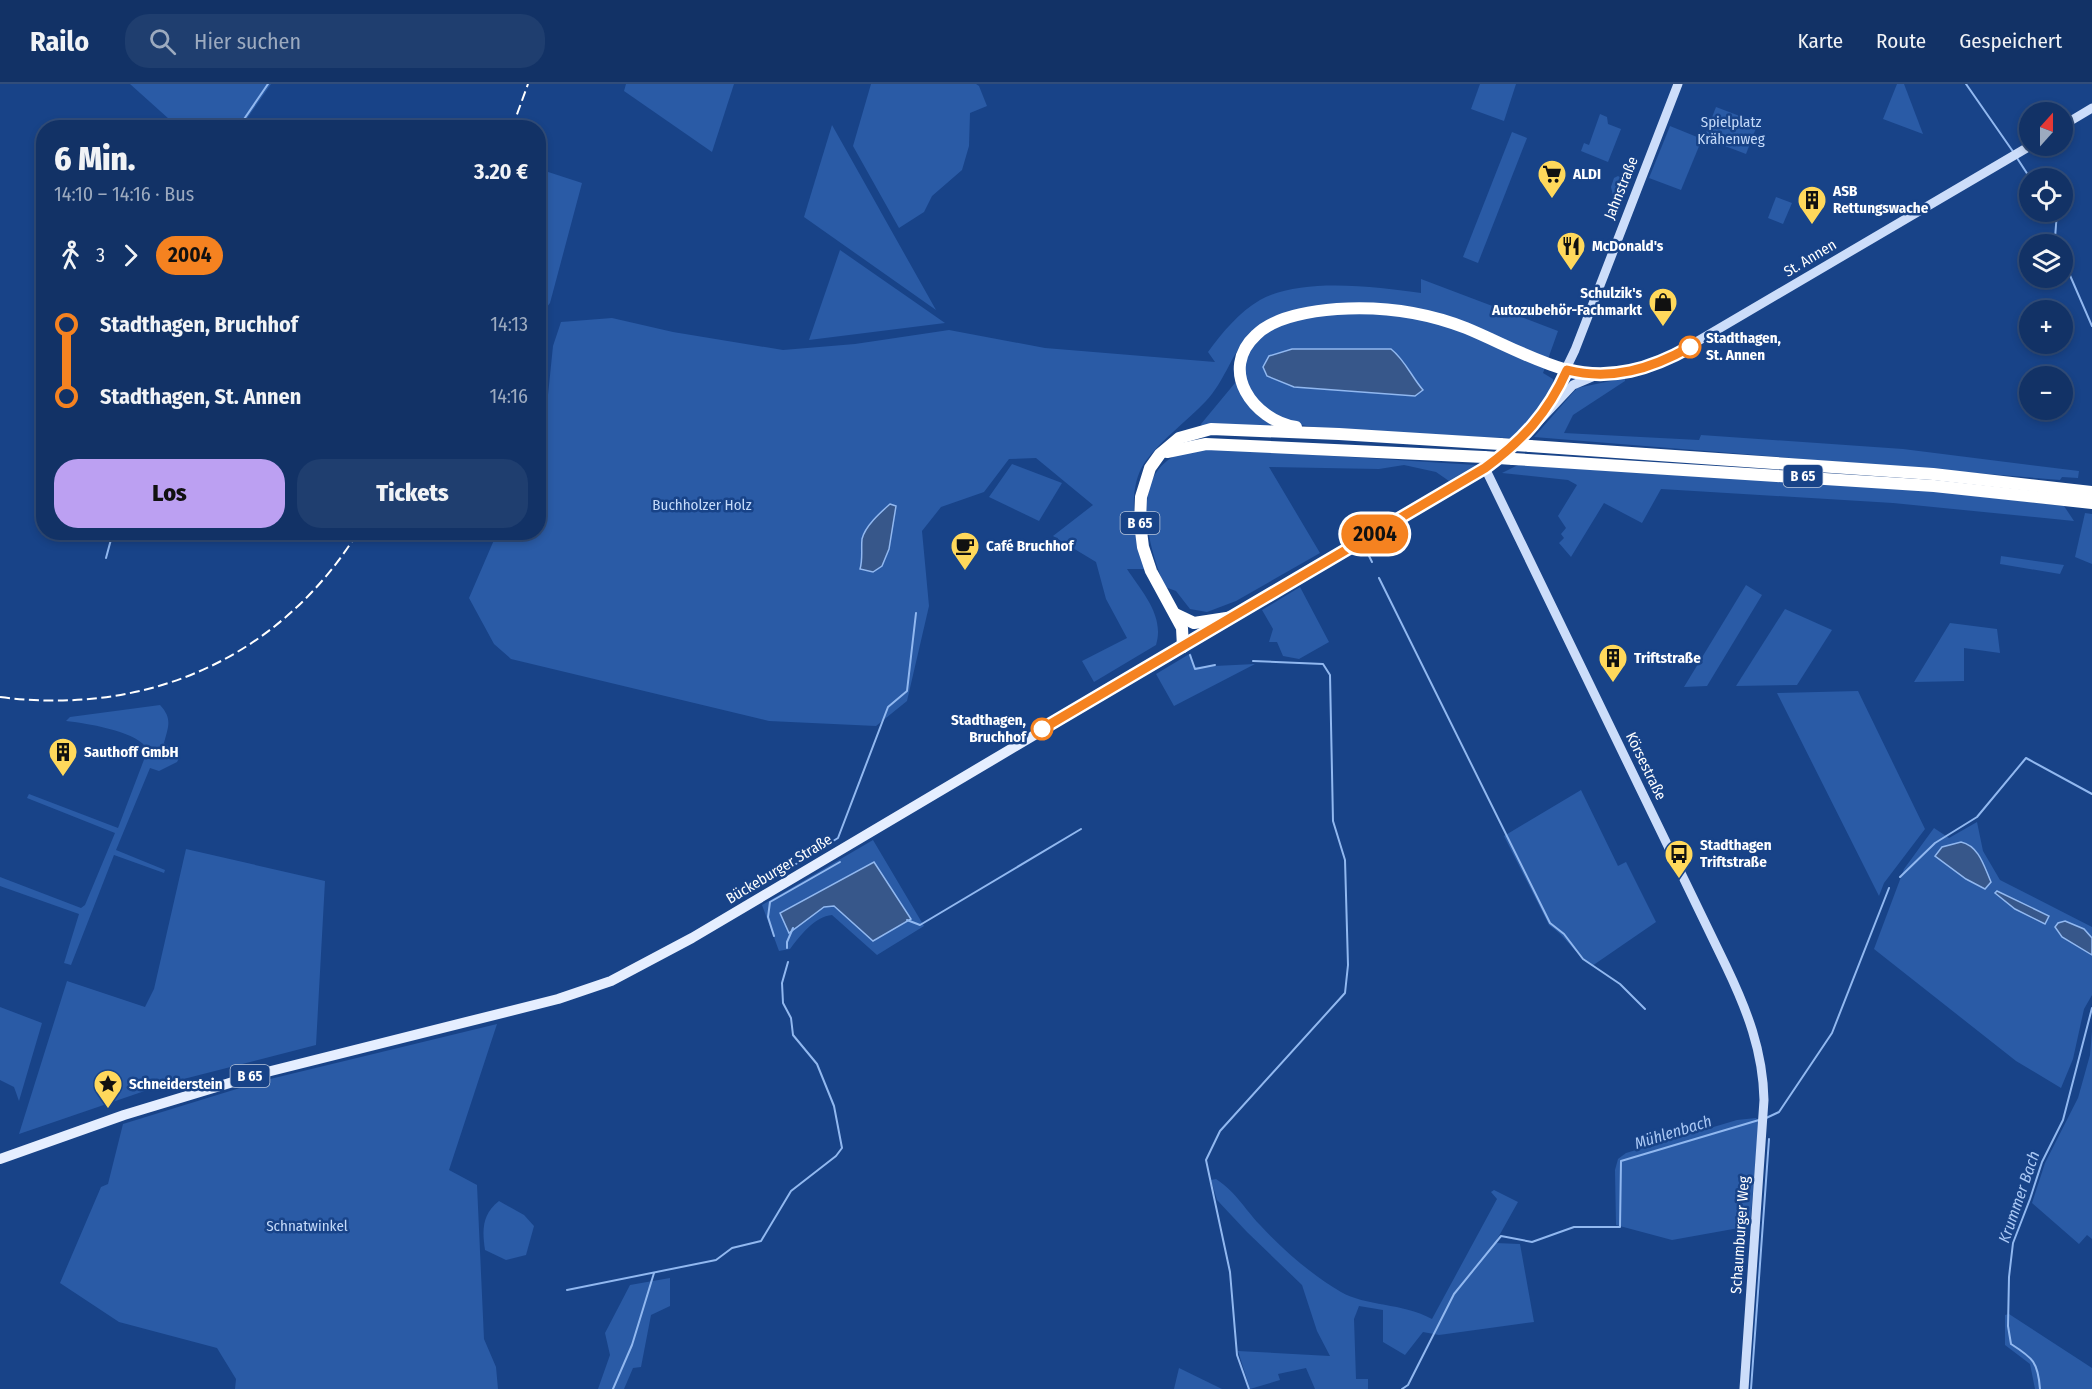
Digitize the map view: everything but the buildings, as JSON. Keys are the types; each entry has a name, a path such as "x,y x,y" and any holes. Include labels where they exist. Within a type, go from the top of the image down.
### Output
{"highway":[{"path":"1339,434 1292,427 1272,420 1256,409 1245,393 1241,376 1241,357 1257,333 1273,323 1293,316 1335,309 1403,311 1467,328 1528,357 1567,370"},
{"name":"B 65","path":"1183,647 1182,628 1151,571 1141,536 1140,512 1144,482 1160,454 1179,438 1211,429 1500,444 1933,474 2092,492"},
{"name":"B 65","path":"1160,454 1206,444 1484,463 1513,459 1827,478 2092,503"},
{"path":"1175,614 1194,623 1233,617"}],"main road":[{"name":"Jahnstraße","path":"1567,370 1678,84"},
{"path":"2073,119 2092,108"},
{"name":"St. Annen","path":"1070,712 1233,617 1523,438 1573,384 1597,375 1637,370 1669,358 2019,152"},
{"name":"St. Annen","path":"1540,418 1567,370 1597,375"},
{"name":"Körsestraße","path":"1484,463 1740,994 1752,1026 1763,1082"},
{"name":"Bückeburger Straße","path":"0,1159 124,1115 225,1084 558,999 611,981 652,961 1070,712"},
{"name":"Schaumburger Weg","path":"1744,1389 1763,1119 1763,1082"}],"green space":[{"path":"130,84 271,84 246,120 170,120"},
{"path":"626,84 734,84 712,152 624,91"},
{"path":"871,84 976,84 987,106 970,113 969,146 962,170 932,196 924,212 899,228 853,146"},
{"path":"1480,84 1516,84 1504,121 1471,109"},
{"path":"1897,84 1904,84 1923,134 1883,119"},
{"name":"Spielplatz Krähenweg","path":"1716,107 1758,123 1746,154 1704,138"},
{"path":"1600,114 1607,117 1608,124 1621,129 1608,162 1581,151 1584,143 1589,145"},
{"path":"832,125 936,310 804,217"},
{"path":"1670,126 1702,139 1681,190 1649,178"},
{"path":"1512,132 1527,138 1478,263 1463,257"},
{"path":"546,171 582,183 550,303 546,308"},
{"path":"1618,176 1628,182 1617,213 1611,187 1614,178"},
{"path":"1776,197 1792,203 1783,224 1768,218"},
{"path":"840,250 945,323 809,340"},
{"name":"Buchholzer Holz","path":"1421,279 1558,331 1543,373 1553,379 1554,384 1534,415 1511,438 1320,428 1286,421 1269,414 1260,407 1247,386 1245,356 1256,338 1276,326 1302,318 1358,312 1403,314 1404,307 1365,303 1320,306 1297,310 1259,327 1240,347 1212,394 1159,446 1145,462 1139,474 1135,487 1134,515 1146,569 1127,569 1155,614 1158,634 1156,645 1094,682 1082,661 1127,638 1106,599 1096,562 1053,536 1093,505 1036,458 1009,459 984,492 941,507 922,531 929,606 907,701 876,726 769,721 511,659 494,644 469,598 494,540 546,540 546,414 553,346 561,322 612,318 673,332 783,350 855,344 949,330 1045,348 1215,362 1208,352 1238,317 1260,300 1297,288 1339,286 1421,293","holes":["1292,349 1391,349 1422,389 1415,396 1294,387 1267,376 1263,367 1269,356","890,504 896,506 889,549 882,566 873,572 861,570 864,535 882,511"]},
{"path":"1625,378 1625,381 1573,415 1564,433 1699,440 1701,435 1903,449 2079,471 2078,478 2062,477 2060,480 1534,437 1577,388"},
{"path":"1235,383 1238,383 1250,407 1270,424 1269,427 1202,426 1201,424"},
{"path":"1206,448 1476,465 1449,481 1436,472 1404,465 1379,469 1269,467 1320,553 1236,601 1207,612 1190,609 1176,591 1165,587 1149,538 1147,519 1147,501 1151,484 1158,470 1175,456"},
{"path":"1012,464 1062,483 1039,521 989,497"},
{"path":"1518,465 1933,491 2064,506 2074,521 1893,503 1661,489 1642,523 1604,503 1571,557 1559,543 1564,538 1561,534 1566,528 1558,516 1577,485 1568,480 1502,473"},
{"path":"2085,513 2092,514 2092,564 2075,557"},
{"path":"2001,556 2064,565 2060,574 2000,564"},
{"path":"1746,585 1762,595 1707,686 1684,687"},
{"path":"1300,587 1329,642 1299,659 1283,656 1277,642 1269,642 1273,629 1262,610"},
{"path":"1785,609 1832,630 1797,685 1736,686"},
{"path":"1950,623 1997,629 2000,653 1964,648 1964,681 1914,682"},
{"path":"1191,653 1194,667 1255,664 1174,706 1156,674"},
{"path":"1858,691 1925,829 1884,883 1879,896 1777,693"},
{"path":"160,705 168,719 164,743 180,756 177,762 159,771 150,768 116,850 165,870 164,873 114,855 71,965 64,963 79,914 0,886 0,877 81,908 85,905 115,833 27,798 29,794 118,828 145,757 145,746 120,732 66,721 70,717"},
{"path":"1581,790 1618,866 1626,862 1656,922 1592,966 1549,925 1504,836"},
{"path":"1977,822 1983,851 2000,880 2092,927 2092,938 2084,929 2055,927 2062,937 2092,955 2092,995 2084,1009 2073,1059 2061,1088 2016,1061 1874,949 1904,869 1934,828 1949,838"},
{"path":"873,840 924,926 877,955 832,915 826,916 803,933 790,949 779,951 762,905"},
{"path":"186,849 325,881 316,1045 168,1083 19,1134 67,981 145,1007 154,989"},
{"path":"0,1007 42,1023 19,1101 14,1087 0,1080"},
{"name":"Schnatwinkel","path":"497,1024 449,1170 477,1185 484,1339 496,1367 498,1389 235,1389 236,1379 217,1348 119,1322 60,1283 101,1187 108,1184 123,1124 266,1080"},
{"path":"2092,1031 2092,1239 2087,1235 2079,1244 2032,1203 2045,1163 2078,1098 2090,1055"},
{"path":"1756,1118 1759,1122 1750,1226 1672,1240 1616,1225 1615,1170 1618,1159 1626,1153 1737,1120"},
{"path":"1216,1179 1235,1195 1278,1244 1330,1285 1351,1297 1409,1310 1432,1319 1497,1199 1491,1192 1494,1190 1518,1202 1495,1243 1520,1244 1534,1322 1439,1335 1423,1332 1405,1355 1383,1342 1383,1310 1359,1306 1354,1319 1356,1379 1368,1379 1368,1389 1315,1389 1306,1368 1278,1374 1280,1380 1250,1389 1238,1351 1330,1356 1317,1331 1302,1285 1217,1200 1211,1180"},
{"path":"499,1201 524,1215 534,1226 526,1255 506,1260 485,1250 484,1223 489,1211"},
{"path":"670,1278 670,1306 651,1315 641,1367 633,1368 624,1389 598,1389 610,1355 605,1333 630,1285"},
{"path":"2009,1314 2092,1368 2092,1389 2035,1389 2030,1364 2005,1345 2005,1315"},
{"path":"1179,1368 1222,1389 1174,1389"}],"shaded area":[{"path":"1292,349 1391,349 1423,390 1415,396 1294,387 1267,376 1263,367 1269,356"},
{"path":"890,504 896,506 889,549 882,566 873,572 860,569 862,539 866,529"},
{"path":"1961,842 1977,852 1983,863 1991,882 1985,889 1966,879 1935,856 1942,847"},
{"path":"874,862 911,919 873,941 834,906 824,907 789,933 780,913"},
{"path":"1997,891 2049,916 2045,924 2015,909 1995,893"},
{"path":"2065,921 2084,929 2092,938 2092,955 2062,937 2055,927 2058,923"}],"waterway":[{"path":"243,120 268,84"},
{"name":"Krummer Bach","path":"1966,84 2014,153"},
{"name":"Krummer Bach","path":"2017,158 2024,168"},
{"name":"Krummer Bach","path":"2055,234 2056,222"},
{"name":"Krummer Bach","path":"2073,282 2092,326"},
{"path":"106,558 111,540"},
{"path":"1366,550 1372,562"},
{"path":"1379,578 1550,923 1564,934 1583,959 1620,984 1645,1009"},
{"path":"783,872 838,838 888,707 907,691 916,613"},
{"path":"1190,655 1195,669 1215,665"},
{"path":"1249,1389 1237,1355 1230,1272 1206,1160 1220,1131 1345,993 1348,965 1345,860 1333,821 1330,675 1323,664 1253,661"},
{"name":"Mühlenbach","path":"1900,877 1935,843 1977,817 2026,758 2092,794"},
{"path":"907,920 920,925 1081,829"},
{"path":"774,936 768,917 770,902 840,862"},
{"name":"Mühlenbach","path":"1764,1119 1779,1112 1832,1033 1889,888"},
{"path":"787,948 793,928"},
{"path":"567,1290 716,1260 732,1248 761,1241 791,1191 836,1156 842,1148 834,1106 817,1064 793,1035 791,1018 783,1003 782,983 788,962"},
{"name":"Krummer Bach","path":"2040,1389 2038,1373 2033,1362 2025,1353 2011,1344 2008,1326 2009,1277 2013,1243 2042,1162 2063,1120 2092,1008"},
{"name":"Mühlenbach","path":"1402,1389 1408,1385 1454,1294 1501,1236 1532,1242 1574,1227 1620,1227 1621,1161 1759,1120"},
{"path":"1751,1389 1769,1139"},
{"path":"613,1389 632,1345 654,1273"}],"railway":[{"path":"515,120 528,84"},
{"path":"0,697 54,701 106,697 157,687 204,669 249,645 289,614 326,576 352,540"}],"bus line":[{"name":"2004","path":"1042,729 1485,468 1523,438 1540,418 1567,370 1597,375 1627,372 1657,364 1690,347"}],"place":[{"name":"ALDI","path":"1552,200"},
{"name":"ASB Rettungswache","path":"1812,226"},
{"name":"McDonald's","path":"1571,272"},
{"name":"Schulzik's Autozubehör-Fachmarkt","path":"1663,328"},
{"name":"Stadthagen, St. Annen","path":"1690,347"},
{"name":"Café Bruchhof","path":"965,572"},
{"name":"Triftstraße","path":"1613,684"},
{"name":"Stadthagen, Bruchhof","path":"1042,729"},
{"name":"Sauthoff GmbH","path":"63,778"},
{"name":"Stadthagen Triftstraße","path":"1679,880"},
{"name":"Schneiderstein","path":"108,1110"}]}
